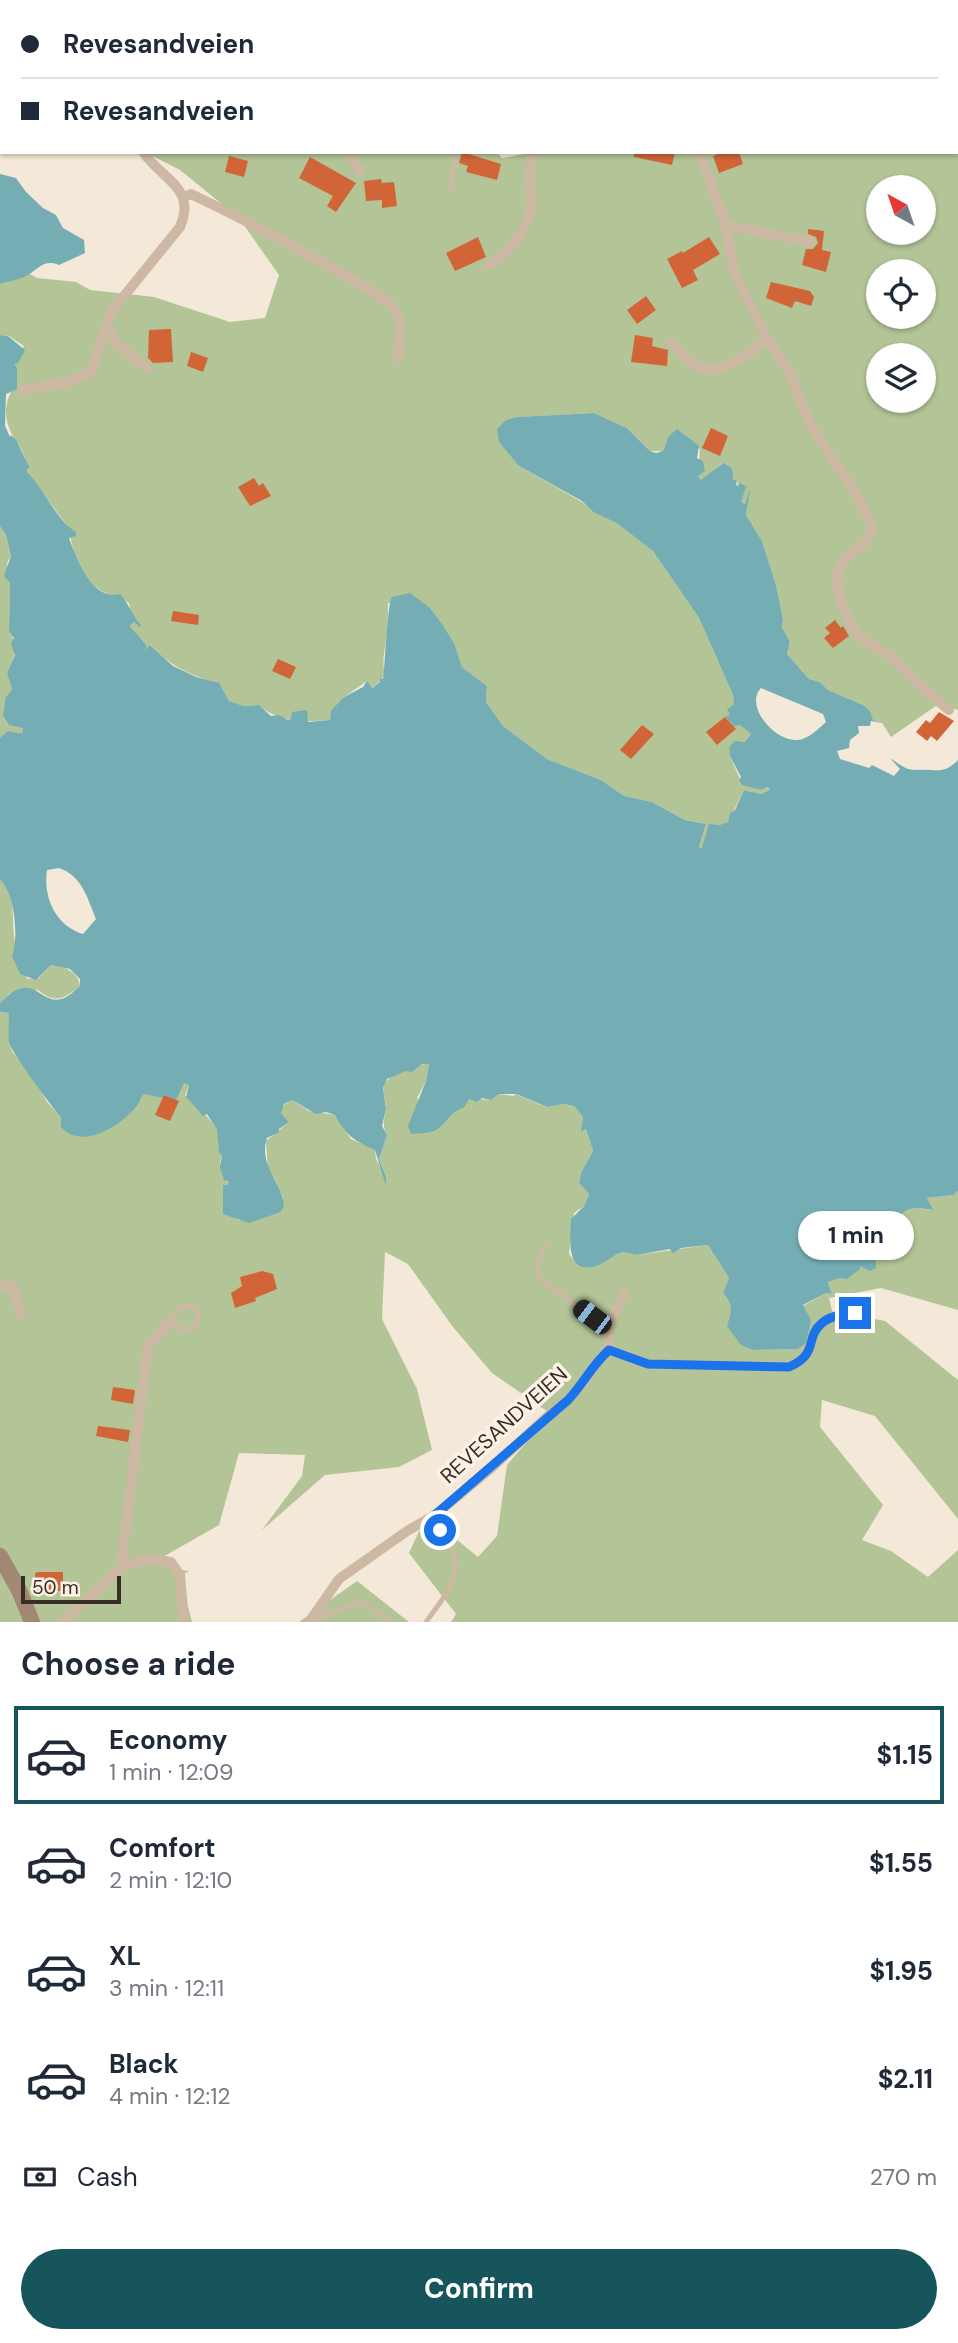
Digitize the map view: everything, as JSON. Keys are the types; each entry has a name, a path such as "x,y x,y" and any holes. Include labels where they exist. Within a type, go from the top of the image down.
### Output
{"main road":[{"path":"0,1556 19,1590 32,1622"}],"street":[{"path":"22,390 67,382 91,373 111,312 180,227 185,216 184,197 179,188 145,154"},
{"path":"350,154 360,171"},
{"path":"489,265 503,256 519,237 529,216 529,167 534,154"},
{"path":"700,154 726,225 734,272 767,338 790,374 811,426 858,495 872,525 868,541 846,559 838,573 838,586 850,622 864,641 890,657 948,710"},
{"path":"184,197 191,194 267,230 331,265 390,303 398,310 400,320 398,359"},
{"path":"726,225 810,242"},
{"path":"107,324 115,342 148,369"},
{"path":"671,342 695,365 706,369 740,359 767,338"},
{"path":"0,1286 13,1286 21,1315"},
{"path":"624,1293 608,1328 609,1350 648,1364 789,1367 802,1361 809,1353 816,1330 822,1322 855,1313"},
{"path":"124,1566 122,1558 136,1460 145,1363 151,1340 170,1321"},
{"name":"REVESANDVEIEN","path":"310,1621 339,1579 407,1531 435,1515 568,1400 609,1350"},
{"path":"62,1622 124,1566 163,1560 171,1562 180,1575 184,1622"}],"lane":[{"path":"451,188 457,154"},
{"path":"545,1245 537,1264 538,1277 608,1328"},
{"path":"185,1306 195,1307 200,1314 196,1328 182,1329 170,1321 178,1309 185,1306"},
{"path":"426,1622 449,1589 456,1573 453,1550 435,1515"},
{"name":"REVESANDVEIEN","path":"310,1621 361,1602 392,1622"}],"green space":[{"path":"149,154 499,154 502,158 523,154 958,154 958,710 940,703 891,737 882,723 873,720 863,705 809,679 787,654 790,642 782,627 783,619 776,585 762,541 746,515 749,493 745,504 741,503 737,480 733,480 722,463 702,481 698,476 700,449 668,437 663,451 650,451 627,428 594,413 517,417 507,420 498,429 519,466 582,502 593,512 617,522 653,551 699,618 733,695 740,725 751,734 730,756 742,784 761,790 768,787 770,790 761,794 744,790 728,822 719,825 702,848 699,847 706,824 685,820 652,802 624,796 601,780 547,759 503,726 486,702 487,686 462,667 455,645 430,608 388,603 383,676 371,688 367,681 344,697 330,720 292,720 275,715 259,705 244,706 229,701 218,683 182,669 151,645 145,654 143,652 147,646 130,626 134,622 141,625 131,613 129,603 99,589 85,575 76,557 69,528 27,472 30,468 10,431 6,407 17,382 13,363 24,346 9,336 0,335 0,284 30,274 37,278 76,282 90,290 154,297 230,322 265,318 279,275 239,218 180,170"},
{"path":"0,526 6,535 11,556 7,563 10,583 9,632 15,647 7,673 23,728 22,734 0,738"},
{"path":"0,880 11,900 15,942 27,979 39,978 51,965 66,968 74,973 80,986 69,994 55,998 38,990 10,993 0,1003"},
{"path":"0,1012 9,1013 9,1042 12,1051 33,1077 47,1102 61,1117 148,1093 163,1098 184,1082 189,1085 185,1095 213,1124 222,1142 220,1162 229,1181 236,1219 249,1222 281,1212 283,1198 275,1179 268,1171 266,1141 289,1122 281,1113 281,1107 292,1100 309,1111 335,1115 351,1139 375,1150 376,1159 386,1177 379,1159 387,1135 384,1125 384,1085 391,1077 404,1070 429,1064 426,1081 417,1098 440,1127 456,1110 464,1108 469,1098 491,1100 499,1094 515,1094 546,1107 563,1104 574,1106 583,1117 582,1131 586,1129 593,1151 581,1173 579,1183 589,1194 584,1206 574,1213 569,1254 582,1265 589,1266 623,1252 637,1255 708,1245 729,1278 723,1293 731,1302 753,1350 797,1349 803,1306 826,1293 832,1294 828,1282 860,1265 874,1242 899,1223 897,1220 904,1212 916,1208 932,1210 927,1198 954,1195 958,1191 958,1310 881,1288 829,1298 834,1319 875,1329 875,1319 885,1321 958,1380 958,1519 875,1416 822,1400 820,1427 883,1505 862,1540 891,1551 928,1577 958,1550 958,1622 451,1622 456,1614 409,1553 422,1525 445,1530 478,1557 497,1536 507,1465 551,1414 492,1373 453,1327 408,1264 385,1252 382,1319 417,1389 432,1450 399,1467 325,1475 262,1530 302,1476 305,1455 239,1453 219,1525 161,1558 181,1570 189,1571 182,1575 181,1580 192,1622 0,1622"},
{"path":"357,1581 409,1622 299,1622"}],"water":[{"path":"0,174 16,178 43,208 56,215 63,228 84,240 85,253 59,265 46,264 25,277 0,284"},
{"path":"0,335 8,336 25,350 18,363 14,364 17,368 17,389 6,394 5,426 10,437 11,435 16,440 30,468 27,472 57,513 76,532 76,536 69,538 87,577 101,591 110,595 120,594 141,625 140,627 134,622 130,626 147,646 144,652 150,645 173,666 196,677 219,683 229,701 244,706 259,705 271,716 279,715 288,720 291,719 292,712 307,710 308,722 330,720 331,711 344,697 363,687 367,681 372,688 380,682 380,678 383,679 390,602 392,597 410,593 430,608 442,624 455,645 462,667 487,686 486,702 503,726 547,759 601,780 624,796 652,802 685,820 706,824 699,847 702,848 709,824 728,822 730,813 735,810 744,790 761,794 770,790 768,787 761,790 742,785 739,780 741,777 730,756 729,747 735,741 744,742 751,734 740,725 734,726 726,717 730,714 727,710 734,704 733,695 699,618 653,551 617,523 593,512 582,501 519,466 499,442 497,429 506,420 517,417 594,413 627,428 650,451 656,453 663,451 668,437 677,429 699,446 697,458 703,461 705,471 698,476 701,480 723,463 732,468 733,480 737,480 736,485 739,486 740,483 749,488 746,487 741,502 745,504 750,489 746,515 762,541 776,585 783,619 782,627 790,642 787,654 809,679 863,705 870,711 873,720 882,723 871,721 870,726 858,726 859,733 850,740 849,748 837,751 840,759 869,768 872,765 894,776 900,769 890,758 913,770 943,770 958,760 958,1191 954,1195 927,1198 933,1210 917,1208 904,1212 897,1220 900,1223 886,1233 888,1242 874,1242 876,1268 870,1271 860,1266 860,1269 847,1279 839,1278 828,1282 832,1294 826,1293 803,1305 811,1320 806,1343 798,1349 753,1350 741,1345 727,1326 731,1308 723,1293 729,1278 708,1245 681,1248 673,1253 670,1249 637,1255 623,1252 591,1267 582,1267 576,1263 572,1256 571,1219 584,1206 589,1194 579,1183 581,1173 593,1151 586,1129 581,1132 583,1117 574,1106 563,1104 547,1107 516,1094 499,1094 491,1100 482,1098 477,1102 469,1099 464,1108 453,1113 434,1131 411,1134 408,1126 426,1081 429,1064 422,1064 412,1072 406,1071 387,1079 383,1088 386,1109 382,1126 387,1135 379,1159 386,1177 386,1186 375,1150 351,1137 335,1115 326,1112 316,1114 292,1100 284,1104 281,1113 289,1122 279,1129 279,1132 267,1138 265,1148 268,1165 284,1206 281,1212 249,1223 223,1214 223,1185 228,1185 229,1181 224,1180 220,1167 222,1156 219,1152 217,1130 207,1114 203,1116 186,1097 189,1085 184,1083 176,1100 165,1095 163,1098 144,1094 128,1115 100,1133 89,1136 70,1134 61,1127 61,1117 11,1048 9,1013 0,1012 0,1003 20,988 61,999 80,986 80,979 70,969 51,965 36,980 20,974 12,956 14,916 9,895 0,880 0,738 8,731 22,734 23,728 9,725 3,715 6,697 12,690 7,673 15,655 11,643 14,638 9,632 10,583 4,576 11,556 6,535 0,526","holes":["761,688 823,714 826,722 806,738 789,739 780,735 771,729 759,712 756,704","59,868 78,882 96,919 83,934 65,924 49,900 47,870"]}],"building":[{"path":"461,154 468,154 501,164 497,180 466,172 468,166 459,163"},
{"path":"634,154 675,154 672,165 634,157"},
{"path":"740,154 743,164 719,173 713,156"},
{"path":"229,156 248,161 244,177 225,172"},
{"path":"310,157 356,183 336,212 327,206 333,196 299,178"},
{"path":"381,179 382,183 394,182 397,206 382,208 382,200 366,201 364,181"},
{"path":"808,229 824,231 822,250 831,252 826,272 802,265 806,249 813,249 818,243 816,237 808,234"},
{"path":"478,237 486,257 455,271 446,253"},
{"path":"709,237 720,254 693,270 698,280 682,288 667,259 682,251 683,253"},
{"path":"771,282 810,291 814,297 811,306 795,301 792,308 766,298"},
{"path":"646,296 656,310 637,324 627,310"},
{"path":"171,329 173,362 153,363 148,358 149,330"},
{"path":"635,335 653,338 652,346 668,350 667,366 631,362"},
{"path":"191,352 208,358 203,372 187,366"},
{"path":"711,428 728,436 720,456 702,448"},
{"path":"254,478 259,486 263,483 271,496 250,506 238,487"},
{"path":"173,611 199,615 198,625 171,621"},
{"path":"835,620 849,636 833,648 824,638 830,633 825,628"},
{"path":"278,659 296,667 290,679 272,671"},
{"path":"939,712 954,721 937,741 931,736 927,741 916,732 926,720 930,723"},
{"path":"725,717 736,729 717,745 706,732"},
{"path":"642,725 654,734 631,759 620,750"},
{"path":"164,1095 179,1101 170,1121 155,1115"},
{"path":"262,1271 273,1274 277,1289 255,1298 256,1301 235,1308 231,1293 242,1286 240,1277"},
{"path":"113,1387 135,1390 133,1404 111,1400"},
{"path":"98,1426 130,1430 128,1442 96,1436"},
{"path":"63,1572 63,1591 39,1591 39,1586 35,1586 35,1573"}],"route":[{"path":"440,1530 435,1515 568,1400 609,1350 648,1364 789,1367 802,1361 809,1353 816,1330 822,1322 855,1313"}]}
